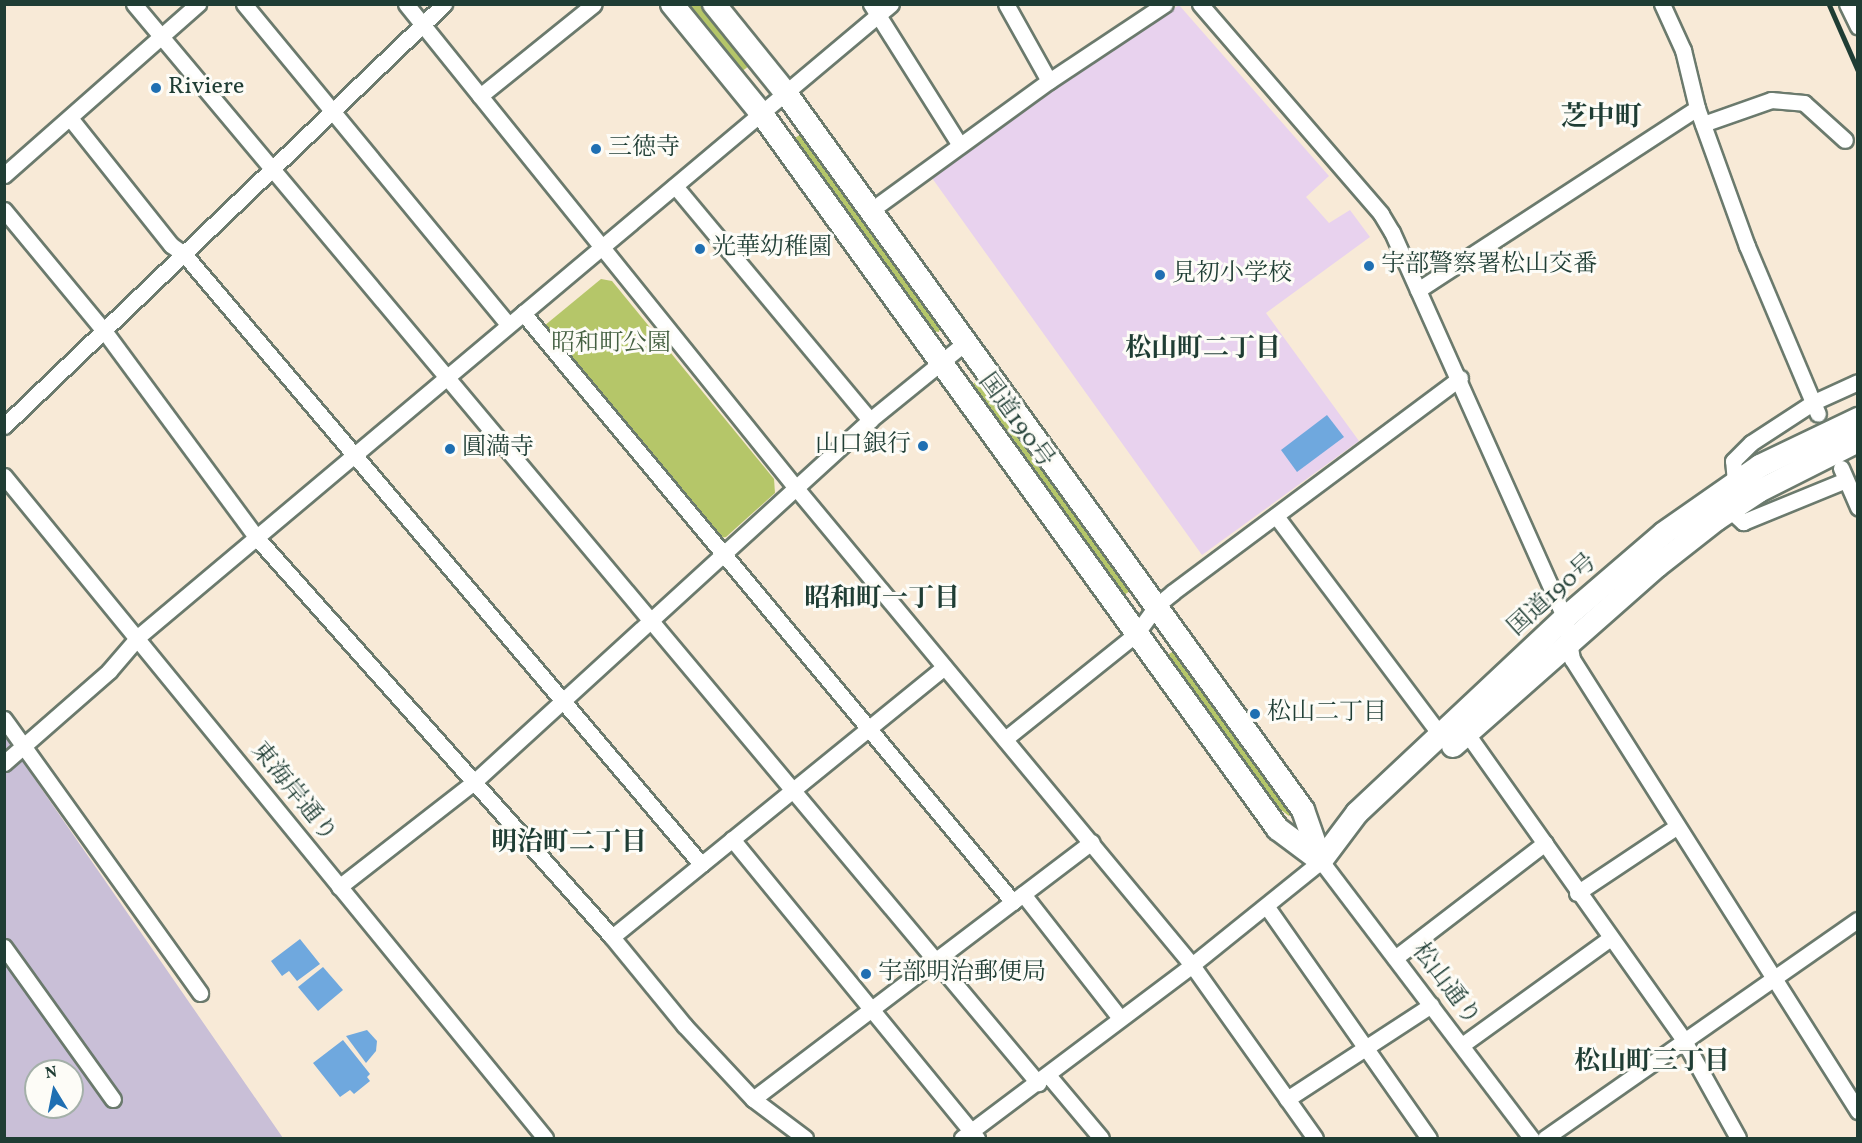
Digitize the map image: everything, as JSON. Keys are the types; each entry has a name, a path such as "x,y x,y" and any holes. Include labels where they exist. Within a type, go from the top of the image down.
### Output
{"highway":[{"name":"国道190号","path":"672,4 761,113 1278,829 1321,861"},
{"name":"国道190号","path":"714,4 785,92 1304,810 1321,861"},
{"name":"国道190号","path":"1455,730 1565,618 1664,534 1735,482 1808,440 1857,419"},
{"name":"国道190号","path":"1321,861 1357,813 1455,730 1568,643 1658,566 1730,510 1857,441"}],"street":[{"path":"134,4 934,960 1043,1079 1101,1138"},
{"path":"4,175 163,39 198,4"},
{"path":"244,4 508,324"},
{"path":"406,4 796,488 1192,965 1315,1138"},
{"path":"4,426 105,332 444,4"},
{"path":"480,96 594,4"},
{"path":"4,763 109,671 139,636 761,113 875,10 891,4"},
{"path":"1006,4 1049,81"},
{"path":"870,211 959,144 1165,4"},
{"path":"1200,4 1381,214 1460,378 1565,618 1568,643 1574,662 1857,1111"},
{"path":"1662,4 1683,50 1697,108 1747,246 1816,408"},
{"path":"1847,4 1857,27"},
{"path":"875,10 959,144"},
{"path":"1703,123 1771,100 1804,103 1845,140"},
{"path":"1418,290 1697,108"},
{"path":"70,118 171,245 184,254 701,864"},
{"path":"675,186 870,420"},
{"path":"4,210 105,332 256,537 612,937 684,1025 753,1099 805,1138"},
{"path":"523,312 869,728 1120,1018"},
{"path":"339,887 475,781 870,420 966,342"},
{"path":"1005,739 1136,634 1156,606 1460,378"},
{"path":"1735,482 1733,461 1751,443 1816,408 1857,381"},
{"path":"1730,510 1743,522 1844,474 1857,507"},
{"name":"東海岸通り","path":"4,476 139,636 339,887 545,1138"},
{"path":"1276,516 1455,730 1545,843 1609,939 1683,1040 1738,1138"},
{"path":"612,937 944,667"},
{"path":"4,719 200,993"},
{"path":"1577,893 1676,827"},
{"path":"732,839 872,1008 971,1136 1120,1018 1267,907 1321,861"},
{"path":"753,1099 1091,842"},
{"path":"1395,958 1545,843"},
{"name":"松山通り","path":"1321,861 1531,1138"},
{"path":"1267,907 1429,1138"},
{"path":"1545,1138 1773,976 1857,920"},
{"path":"1462,1045 1609,939"},
{"path":"4,947 113,1099"},
{"path":"1287,1099 1364,1045 1431,1005"}],"shaded area":[{"name":"見初小学校","path":"1179,5 1329,176 1306,197 1329,223 1350,210 1370,237 1266,313 1359,441 1202,555 932,178 1053,89"},
{"path":"5,736 283,1138 5,1138"}],"green space":[{"path":"687,5 700,5 749,66 741,72"},
{"path":"801,134 940,326 939,332 932,331 792,140"},
{"name":"昭和町公園","path":"601,279 612,281 774,479 775,493 726,537 719,538 544,326"},
{"path":"978,380 1130,591 1121,597 970,386"},
{"path":"1174,651 1292,814 1289,816 1276,806 1167,655"}],"water":[{"path":"1327,415 1344,437 1297,472 1281,450"},
{"path":"300,939 320,964 297,981 289,971 282,976 271,961"},
{"path":"323,967 343,990 318,1011 298,987"},
{"path":"367,1030 377,1041 376,1051 366,1063 346,1036"},
{"path":"343,1040 370,1074 367,1077 370,1081 354,1094 350,1090 340,1097 313,1063"}],"railway":[{"path":"1829,4 1858,70"}],"place":[{"name":"Riviere","path":"156,88"},
{"name":"三徳寺","path":"596,149"},
{"name":"光華幼稚園","path":"700,249"},
{"name":"宇部警察署松山交番","path":"1369,266"},
{"name":"見初小学校","path":"1160,275"},
{"name":"山口銀行","path":"923,446"},
{"name":"圓満寺","path":"450,449"},
{"name":"松山二丁目","path":"1255,714"},
{"name":"宇部明治郵便局","path":"866,974"}],"district":[{"name":"芝中町","path":"1601,119"},
{"name":"松山町二丁目","path":"1203,350"},
{"name":"昭和町一丁目","path":"882,600"},
{"name":"明治町二丁目","path":"569,844"},
{"name":"松山町三丁目","path":"1652,1063"}]}
